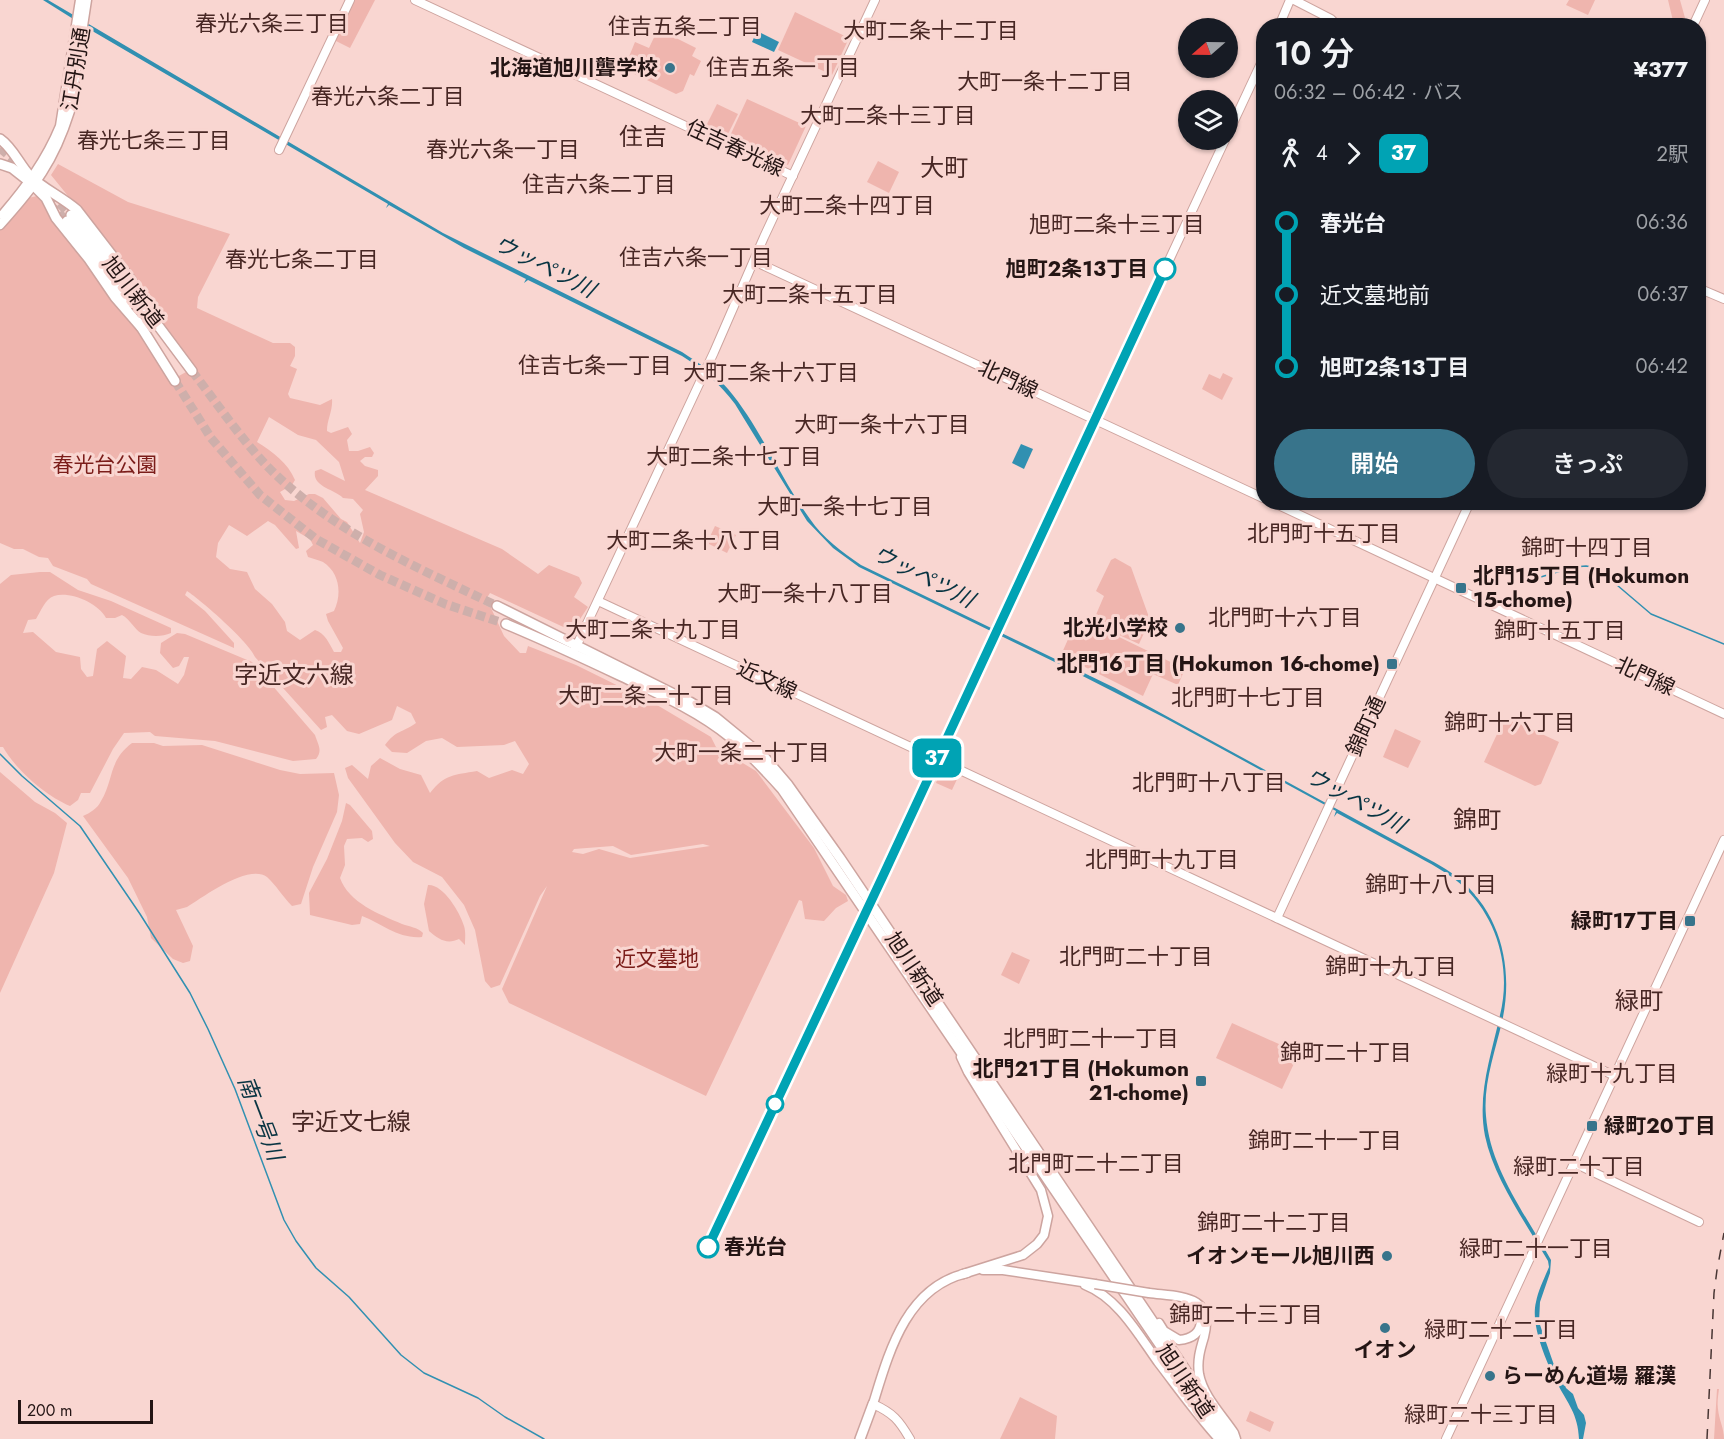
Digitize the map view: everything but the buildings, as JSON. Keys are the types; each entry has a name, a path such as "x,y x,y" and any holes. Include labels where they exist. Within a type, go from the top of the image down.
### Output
{"highway":[{"path":"0,139 12,150 16,160 46,198 56,218 141,327"},
{"path":"0,164 12,168 66,200 77,210 131,280 144,307"},
{"name":"旭川新道","path":"175,381 109,274 69,218 144,307 192,371"},
{"name":"旭川新道","path":"497,606 702,717 729,736 759,763 782,789 1224,1439"},
{"name":"旭川新道","path":"506,624 575,649 690,702 733,730 765,758 788,785 870,903 1234,1439"},
{"path":"860,1439 873,1404"},
{"path":"865,1439 873,1404"}],"main road":[{"name":"江丹別通","path":"0,225 33,182 56,144 70,111 81,7 87,0"},
{"name":"江丹別通","path":"0,217 33,182"},
{"path":"873,1404 894,1342 910,1311 931,1290 963,1274 1023,1255 1044,1235 1048,1216 1041,1190 968,1072 957,1048"},
{"path":"963,1274 982,1270 1004,1270 1194,1300 1204,1310 1206,1326 1198,1358 1200,1376 1208,1395 1234,1432 1234,1439"},
{"path":"1123,1278 1164,1331 1179,1340 1187,1340 1200,1330 1199,1311 1194,1305 1173,1296"},
{"path":"1094,1286 1128,1320 1200,1418 1219,1439"}],"street":[{"path":"279,150 350,0"},
{"name":"住吉春光線","path":"415,0 793,176"},
{"path":"575,649 875,0"},
{"path":"1282,18 1292,0 1331,18"},
{"path":"1697,18 1705,0"},
{"path":"1238,112 1256,74"},
{"path":"870,903 1220,150"},
{"name":"北門線","path":"754,261 1256,495"},
{"path":"1706,291 1724,299"},
{"name":"北門線","path":"1289,510 1724,714"},
{"name":"錦町通","path":"1277,918 1466,510"},
{"name":"近文線","path":"598,601 1615,1076"},
{"path":"1446,1439 1724,840"},
{"path":"1574,1163 1699,1222"},
{"path":"873,1404 890,1412 910,1439"}],"green space":[{"path":"354,0 375,0 350,48 334,40"},
{"path":"1569,0 1595,0 1588,15 1566,5"},
{"path":"1668,0 1680,0 1685,18 1672,18"},
{"path":"795,12 849,38 832,75 778,50"},
{"path":"658,29 696,48 692,56 701,61 694,76 690,74 683,91 676,94 624,69 635,42 649,48"},
{"path":"747,99 806,126 788,165 729,138"},
{"path":"717,104 738,114 726,138 705,128"},
{"path":"878,161 899,172 889,193 867,182"},
{"path":"58,164 128,202 230,234 198,297 197,308 273,343 290,343 295,347 295,356 290,366 297,369 288,394 290,398 320,405 332,399 327,431 331,433 348,427 352,434 347,440 349,451 370,447 374,453 372,457 365,457 360,461 365,466 378,470 378,476 365,490 502,549 538,574 549,565 579,577 582,583 574,597 588,607 572,631 490,593 483,604 491,608 504,636 520,653 526,653 528,646 576,665 657,705 711,737 716,747 756,771 814,848 833,886 846,895 848,901 836,908 824,921 805,919 802,901 799,900 706,1096 509,1003 502,989 547,886 540,896 500,985 491,988 485,981 475,930 464,905 442,877 413,862 395,843 348,778 345,768 352,765 368,779 371,766 380,758 400,769 421,775 430,793 440,782 462,773 477,771 489,778 512,770 523,774 529,764 515,741 504,745 457,747 442,738 426,741 407,753 392,752 385,745 389,740 416,723 411,713 397,706 392,720 359,734 347,731 332,715 325,717 327,727 321,730 235,632 187,591 185,595 205,611 234,643 234,648 91,584 87,579 53,566 48,558 0,543 0,228 28,198 37,196 47,207 113,300 145,340 171,384 179,380 177,377 195,367 153,312 137,281 51,175","holes":["269,417 298,435 316,440 339,462 345,481 321,469 315,471 315,476 320,484 343,498 353,499 363,510 360,514 364,532 360,543 347,522 341,519 323,498 309,494 294,501 285,500 280,492 292,485 295,480 279,458 257,442","268,521 275,525 296,549 299,548 296,531 310,539 313,545 306,551 308,557 323,562 329,567 338,584 337,604 334,611 326,614 343,648 341,652 334,652 318,631 315,630 300,640 287,631 285,622 272,604 255,589 247,572 230,569 216,557 218,543 229,525 247,536","703,844 710,846 630,858 599,849 583,854 572,852 574,849 613,846 631,855"]},
{"path":"1223,373 1233,378 1222,400 1202,389 1209,374 1220,379"},
{"path":"715,526 736,535 727,553 707,543"},
{"path":"1115,558 1131,567 1150,620 1139,644 1097,625 1095,617 1104,596 1096,591 1111,560"},
{"path":"50,572 78,590 111,601 171,628 171,633 152,636 139,631 122,615 106,618 97,608 83,600 68,595 54,596 46,602 36,619 28,620 23,633 33,632 56,652 80,657 81,669 87,677 93,676 97,649 107,641 126,656 123,678 131,679 142,667 156,670 178,684 184,675 189,657 184,657 179,666 173,668 160,653 161,643 177,633 185,634 252,662 315,735 320,750 316,759 293,761 215,741 155,736 150,732 124,733 90,793 81,793 78,800 70,806 51,796 24,773 3,747 0,747 0,584 11,575"},
{"path":"1078,617 1185,669 1178,685 1153,674 1143,696 1061,655"},
{"path":"1505,717 1559,742 1541,784 1535,786 1484,762"},
{"path":"1395,729 1421,741 1408,768 1383,757"},
{"path":"132,743 154,743 163,746 202,745 280,770 300,774 334,773 339,795 337,812 313,867 301,904 292,906 267,877 259,874 249,874 226,883 187,907 176,910 193,946 190,961 183,963 173,959 151,938 147,917 128,878 83,816 100,804 115,764 124,750"},
{"path":"948,770 959,775 952,790 936,783 940,772"},
{"path":"0,772 35,802 67,823 54,873 0,993"},
{"path":"346,803 372,831 373,839 368,842 362,838 347,839 344,846 345,865 340,878 344,887 366,907 418,929 423,933 422,937 405,936 362,916 360,924 352,925 310,915 309,893 327,859 342,821"},
{"path":"428,885 439,889 455,907 465,928 465,945 459,939 443,940 429,931 424,904"},
{"path":"1012,952 1030,960 1019,984 1001,975"},
{"path":"1232,1023 1299,1053 1282,1089 1216,1058"},
{"path":"1717,1389 1719,1389 1719,1417 1724,1439 1714,1439"},
{"path":"1020,1397 1057,1416 1055,1439 1000,1439"},
{"path":"1250,1411 1274,1422 1270,1432 1246,1421"}],"water":[{"path":"43,0 48,0 443,233 695,360 718,378 740,404 815,526 833,544 861,565 1115,688 1434,862 1457,877 1472,891 1494,924 1505,962 1505,1002 1486,1092 1489,1136 1494,1155 1511,1191 1551,1260 1550,1273 1540,1302 1539,1322 1554,1365 1584,1415 1586,1423 1583,1439 1579,1439 1569,1403 1557,1383 1540,1344 1535,1322 1536,1302 1549,1267 1548,1261 1503,1184 1489,1152 1485,1136 1484,1090 1503,998 1503,964 1500,948 1487,916 1466,889 1432,864 1337,813 1334,817 1336,811 1165,718 859,567 833,548 807,521 735,404 717,383 690,361 528,280 524,283 526,279 464,248 389,205 386,208 388,204"},
{"path":"757,31 779,42 774,52 752,42"},
{"path":"1021,444 1033,449 1024,469 1012,463"}],"waterway":[{"path":"1524,582 1574,567 1597,568 1651,614 1724,644"},
{"name":"南一号川","path":"0,754 80,826 190,993 235,1089 284,1220 316,1268 349,1297 401,1355 424,1373 478,1398 505,1417 544,1439"}],"tunnel":[{"path":"0,148 21,166"},
{"path":"50,194 71,215"},
{"path":"49,204 67,221"},
{"path":"192,371 268,467 320,511 376,546 497,606"},
{"path":"175,381 211,438 260,495 316,539 380,575 445,604 506,624"}],"railway":[{"path":"1707,1439 1714,1293 1724,1233"}],"bus line":[{"name":"37","path":"708,1247 1165,269"}],"place":[{"name":"北海道旭川聾学校","path":"670,68"},
{"name":"旭町2条13丁目","path":"1165,269"},
{"name":"北門15丁目 (Hokumon 15-chome)","path":"1461,588"},
{"name":"北光小学校","path":"1180,628"},
{"name":"北門16丁目 (Hokumon 16-chome)","path":"1392,664"},
{"name":"緑町17丁目","path":"1690,921"},
{"name":"北門21丁目 (Hokumon 21-chome)","path":"1201,1081"},
{"name":"緑町20丁目","path":"1592,1126"},
{"name":"春光台","path":"708,1247"},
{"name":"イオンモール旭川西","path":"1387,1256"},
{"name":"イオン","path":"1385,1328"},
{"name":"らーめん道場 羅漢","path":"1490,1376"}],"district":[{"name":"春光六条三丁目","path":"272,23"},
{"name":"住吉五条二丁目","path":"685,26"},
{"name":"大町二条十二丁目","path":"931,30"},
{"name":"住吉五条一丁目","path":"783,67"},
{"name":"大町一条十二丁目","path":"1045,81"},
{"name":"春光六条二丁目","path":"388,96"},
{"name":"大町二条十三丁目","path":"888,115"},
{"name":"住吉","path":"643,136"},
{"name":"春光七条三丁目","path":"154,140"},
{"name":"春光六条一丁目","path":"503,149"},
{"name":"大町","path":"944,167"},
{"name":"住吉六条二丁目","path":"599,184"},
{"name":"大町二条十四丁目","path":"847,205"},
{"name":"旭町二条十三丁目","path":"1117,224"},
{"name":"住吉六条一丁目","path":"696,257"},
{"name":"春光七条二丁目","path":"302,259"},
{"name":"大町二条十五丁目","path":"810,294"},
{"name":"住吉七条一丁目","path":"595,365"},
{"name":"大町二条十六丁目","path":"771,372"},
{"name":"大町一条十六丁目","path":"882,424"},
{"name":"大町二条十七丁目","path":"734,456"},
{"name":"大町一条十七丁目","path":"845,506"},
{"name":"北門町十五丁目","path":"1324,533"},
{"name":"大町二条十八丁目","path":"694,540"},
{"name":"錦町十四丁目","path":"1587,547"},
{"name":"大町一条十八丁目","path":"805,593"},
{"name":"北門町十六丁目","path":"1285,617"},
{"name":"大町二条十九丁目","path":"653,629"},
{"name":"錦町十五丁目","path":"1560,630"},
{"name":"字近文六線","path":"294,674"},
{"name":"大町二条二十丁目","path":"646,695"},
{"name":"北門町十七丁目","path":"1248,697"},
{"name":"錦町十六丁目","path":"1510,722"},
{"name":"大町一条二十丁目","path":"742,752"},
{"name":"北門町十八丁目","path":"1209,782"},
{"name":"錦町","path":"1477,819"},
{"name":"北門町十九丁目","path":"1162,859"},
{"name":"錦町十八丁目","path":"1431,884"},
{"name":"北門町二十丁目","path":"1136,956"},
{"name":"錦町十九丁目","path":"1391,966"},
{"name":"緑町","path":"1639,1000"},
{"name":"北門町二十一丁目","path":"1091,1038"},
{"name":"錦町二十丁目","path":"1346,1052"},
{"name":"緑町十九丁目","path":"1612,1073"},
{"name":"字近文七線","path":"351,1121"},
{"name":"錦町二十一丁目","path":"1325,1140"},
{"name":"北門町二十二丁目","path":"1096,1163"},
{"name":"緑町二十丁目","path":"1579,1166"},
{"name":"錦町二十二丁目","path":"1274,1222"},
{"name":"緑町二十一丁目","path":"1536,1248"},
{"name":"錦町二十三丁目","path":"1246,1314"},
{"name":"緑町二十二丁目","path":"1501,1329"},
{"name":"緑町二十三丁目","path":"1481,1414"}],"water label":[{"name":"ウッペツ川","path":"545,266"},
{"name":"ウッペツ川","path":"924,576"},
{"name":"ウッペツ川","path":"1356,800"}],"park label":[{"name":"春光台公園","path":"105,465"},
{"name":"近文墓地","path":"657,959"}]}
